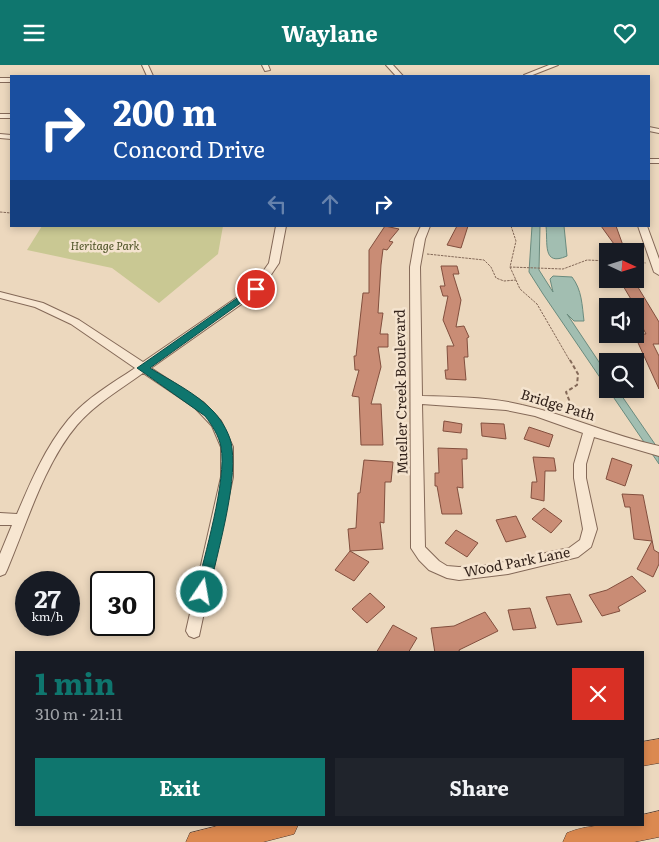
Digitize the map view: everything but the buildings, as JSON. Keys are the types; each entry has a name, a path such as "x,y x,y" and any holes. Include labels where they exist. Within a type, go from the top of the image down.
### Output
{"highway":[{"path":"644,754 659,751"},
{"path":"576,842 659,824"},
{"path":"199,842 280,826"}],"street":[{"path":"388,65 399,75"},
{"path":"527,75 555,65"},
{"path":"0,570 46,462 60,437 84,410 256,289 274,263 281,227"},
{"name":"Mueller Creek Boulevard","path":"424,558 418,548 416,253 426,227"},
{"path":"642,227 659,271"},
{"path":"0,295 57,313 199,405 217,424 227,447 227,477 194,631"},
{"name":"Bridge Path","path":"416,400 502,405 538,412 625,443 659,451"},
{"name":"Wood Park Lane","path":"424,558 435,567 448,572 467,575 573,553 586,543 590,529 580,478 580,464 590,431"},
{"path":"0,519 21,520"}],"path":[{"path":"511,227 516,241 510,267 520,289 537,304 578,374 577,385 566,392 571,405 565,422"},
{"path":"416,253 484,260 496,278 504,281 516,280"},
{"path":"510,267 570,268 587,260 599,261"}],"green space":[{"name":"Heritage Park","path":"41,227 223,227 218,254 159,303 112,268 27,250"}],"shaded area":[{"path":"532,227 540,227 539,270 553,292 550,279 553,276 572,277 578,287 584,321 574,321 567,314 599,362 599,376 529,272"},
{"path":"546,227 564,227 567,256 559,259 553,258 550,256 547,246"},
{"path":"614,398 623,398 659,450 659,464"}],"route":[{"path":"202,592 227,477 227,447 223,435 209,414 199,405 142,368 256,289"}]}
